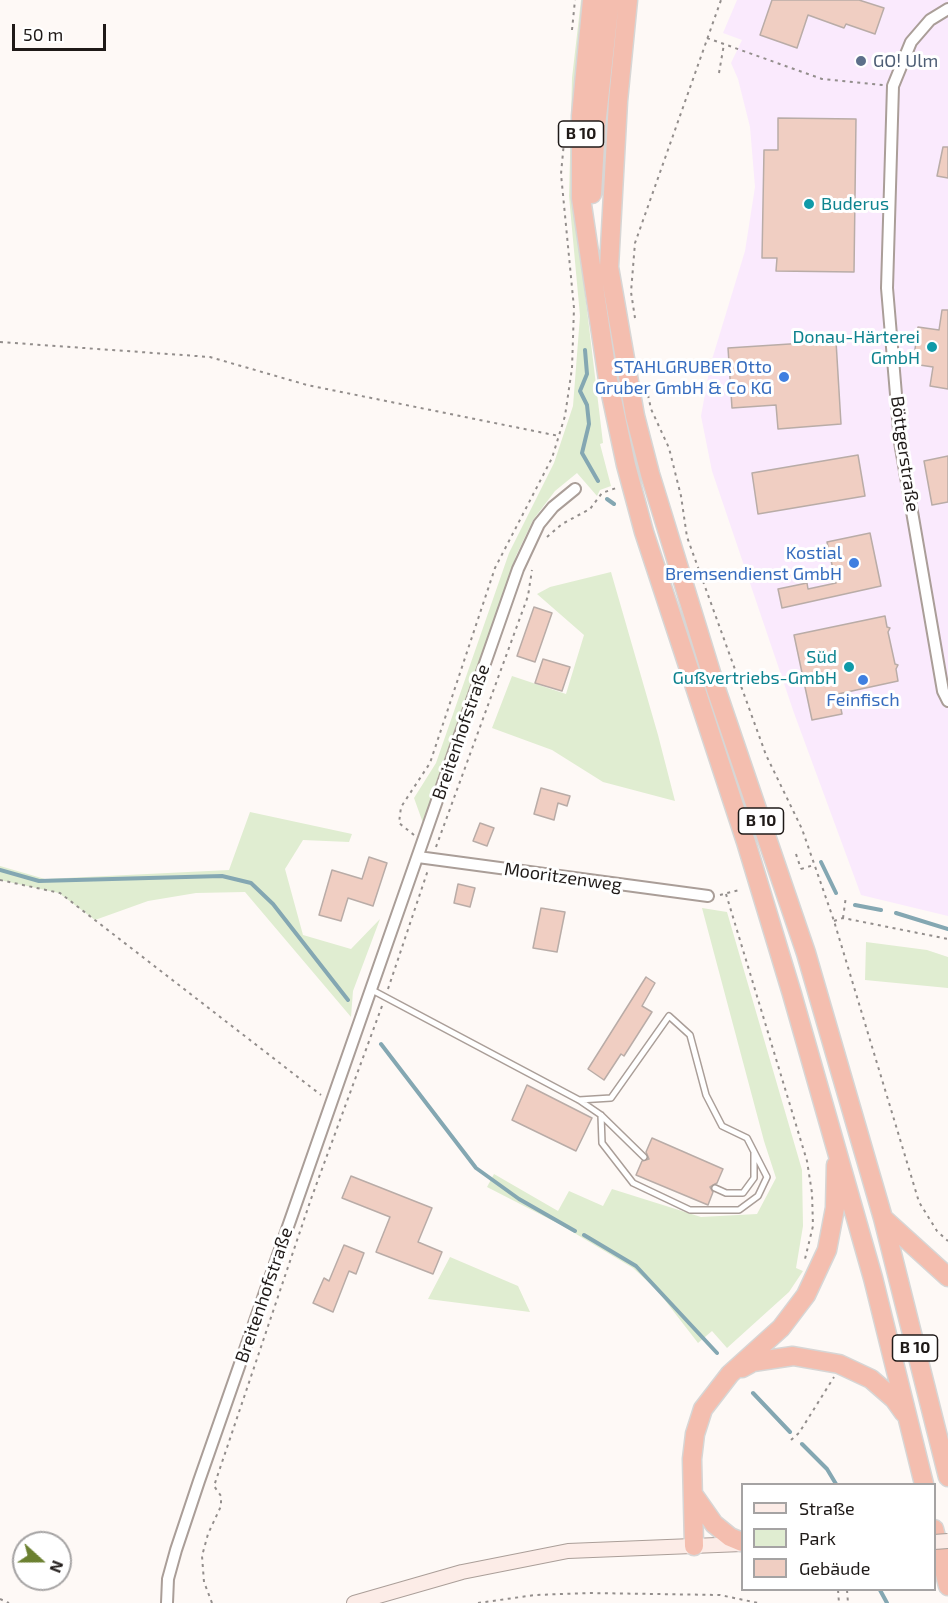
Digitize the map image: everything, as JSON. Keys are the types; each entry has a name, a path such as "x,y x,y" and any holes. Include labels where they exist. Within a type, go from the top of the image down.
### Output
{"highway":[{"name":"B 10","path":"592,0 581,116 581,198 608,380 626,465 644,532 746,842 837,1148 924,1483"},
{"name":"B 10","path":"591,268 596,126 610,0"},
{"path":"609,267 618,101 628,0"},
{"name":"B 10","path":"596,126 601,227 635,416 650,474 716,688 806,953 883,1218 948,1477"},
{"path":"694,1546 692,1459 703,1409 730,1374 780,1328 806,1295 826,1250 835,1208 837,1148"},
{"path":"883,1218 948,1277"},
{"path":"730,1374 753,1362 793,1356 839,1364 871,1379 894,1399 909,1420"},
{"path":"693,1494 714,1524 741,1542"},
{"path":"936,1537 948,1586"}],"main road":[{"path":"354,1603 462,1572 568,1551 741,1543"}],"street":[{"name":"Böttgerstraße","path":"948,9 930,20 911,42 893,86 887,288 900,437 943,691 948,701"},
{"name":"Breitenhofstraße","path":"167,1603 168,1580 176,1550 332,1099 528,546 539,524 553,507 575,489"},
{"name":"Mooritzenweg","path":"418,857 708,896"}],"lane":[{"path":"372,990 579,1100 601,1115 644,1157"},
{"path":"579,1100 611,1098 642,1049 669,1016 690,1035 706,1095 722,1126 747,1138 767,1177 758,1196 739,1210 690,1210 633,1183 602,1143 601,1115"},
{"path":"715,1188 726,1193 743,1193 754,1178 754,1149"}],"path":[{"path":"572,37 575,0"},
{"path":"635,322 631,291 635,243 721,0"},
{"path":"707,38 822,79 893,86"},
{"path":"719,73 724,44"},
{"path":"424,839 410,834 399,823 401,807 430,763 495,568 552,458 565,416 574,338 574,308 561,174 565,128"},
{"path":"0,342 210,357 307,385 559,436"},
{"path":"646,386 651,409 669,448 687,537 766,755 802,829 834,921 919,1202 937,1231 948,1241"},
{"path":"542,544 562,524 590,509 602,493 616,488"},
{"path":"670,492 679,490"},
{"path":"212,1603 204,1582 202,1556 208,1534 222,1506 221,1496 214,1486 311,1199 528,596 534,563"},
{"path":"796,854 801,869 814,865"},
{"path":"0,880 60,893 324,1097 332,1099"},
{"path":"708,896 739,890"},
{"path":"726,894 807,1161 813,1192 813,1226 802,1268"},
{"path":"843,918 846,896"},
{"path":"834,921 843,918 948,939"},
{"path":"791,1440 799,1433 831,1386"},
{"path":"478,1603 535,1595 589,1593 720,1595 758,1603"},
{"path":"0,1599 9,1603"}],"shaded area":[{"path":"737,0 948,0 948,916 861,895 794,713 712,471 701,416 710,366 745,251 755,187 750,127 738,79 731,63 742,40 723,33"}],"green space":[{"path":"581,0 587,0 581,260 603,443 600,444 611,486 600,490 597,496 577,473 555,491 533,520 516,556 423,823 414,798 436,763 509,553 554,463 573,406 580,316 569,196 572,78"},
{"path":"611,572 675,801 603,782 552,750 492,728 512,676 566,694 584,635 537,594 550,587"},
{"path":"250,812 352,834 349,842 303,840 285,869 303,935 351,949 380,919 353,991 351,1017 245,892 196,893 148,901 95,920 59,893 0,880 0,866 45,879 229,870"},
{"path":"702,908 727,912 802,1170 803,1226 796,1268 803,1271 789,1292 727,1348 712,1331 698,1343 657,1290 633,1268 561,1225 487,1187 494,1174 558,1211 569,1191 603,1206 612,1189 701,1217 757,1214 776,1178"},
{"path":"866,942 927,950 948,957 948,988 865,980"},
{"path":"450,1257 518,1286 530,1312 428,1299"}],"building":[{"name":"GO! Ulm","path":"772,0 859,0 884,8 875,34 846,24 844,28 808,15 797,48 760,35"},
{"name":"Buderus","path":"778,118 856,119 854,272 776,271 777,258 762,258 764,150 778,150"},
{"path":"943,147 948,147 948,178 937,176"},
{"name":"Donau-Härterei GmbH","path":"942,310 948,310 948,389 930,386 933,367 913,364 918,327 939,330"},
{"name":"STAHLGRUBER Otto Gruber GmbH & Co KG","path":"836,341 841,424 778,429 776,405 732,408 728,348"},
{"path":"858,455 865,496 758,514 752,473"},
{"path":"948,456 948,502 932,505 924,461"},
{"name":"Kostial Bremsendienst GmbH","path":"870,533 881,586 782,608 778,589 807,583 808,589 836,583 827,542"},
{"path":"534,607 552,613 535,662 517,656"},
{"name":"Süd Gußvertriebs-GmbH","path":"885,616 887,627 890,628 888,632 895,664 898,665 896,669 898,681 838,694 842,714 812,720 794,635"},
{"path":"543,659 570,667 562,691 535,683"},
{"path":"541,788 570,796 567,806 558,803 554,820 534,814"},
{"path":"480,823 494,828 487,846 473,841"},
{"path":"369,857 387,863 373,906 348,898 341,921 319,915 332,870 362,879"},
{"path":"458,884 475,888 470,907 454,903"},
{"path":"541,908 565,912 557,952 533,948"},
{"path":"646,977 655,983 642,1006 652,1012 624,1056 621,1054 604,1080 588,1069"},
{"path":"527,1085 592,1118 576,1151 512,1120"},
{"path":"652,1138 723,1169 717,1183 710,1187 713,1192 708,1205 636,1175 642,1161 649,1159 646,1152"},
{"path":"351,1176 432,1208 418,1242 442,1252 433,1274 376,1252 390,1217 342,1198"},
{"path":"344,1245 364,1253 356,1274 349,1271 333,1312 313,1303 324,1278 329,1281"}],"waterway":[{"path":"585,350 587,374 580,391 587,405 589,424 582,453 598,481"},
{"path":"607,499 614,504"},
{"path":"821,862 836,893"},
{"path":"0,870 39,881 222,876 251,883 273,904 348,1000"},
{"path":"855,905 881,910"},
{"path":"896,913 948,929"},
{"path":"381,1044 476,1168 519,1199 575,1231"},
{"path":"584,1235 636,1266 717,1353"},
{"path":"753,1393 790,1432"},
{"path":"802,1444 827,1469 835,1483"},
{"path":"881,1591 887,1603"}],"place":[{"name":"GO! Ulm","path":"861,61"},
{"name":"Buderus","path":"809,204"},
{"name":"Donau-Härterei GmbH","path":"932,347"},
{"name":"STAHLGRUBER Otto Gruber GmbH & Co KG","path":"784,377"},
{"name":"Kostial Bremsendienst GmbH","path":"854,563"},
{"name":"Süd Gußvertriebs-GmbH","path":"849,667"},
{"name":"Feinfisch","path":"863,680"}]}
